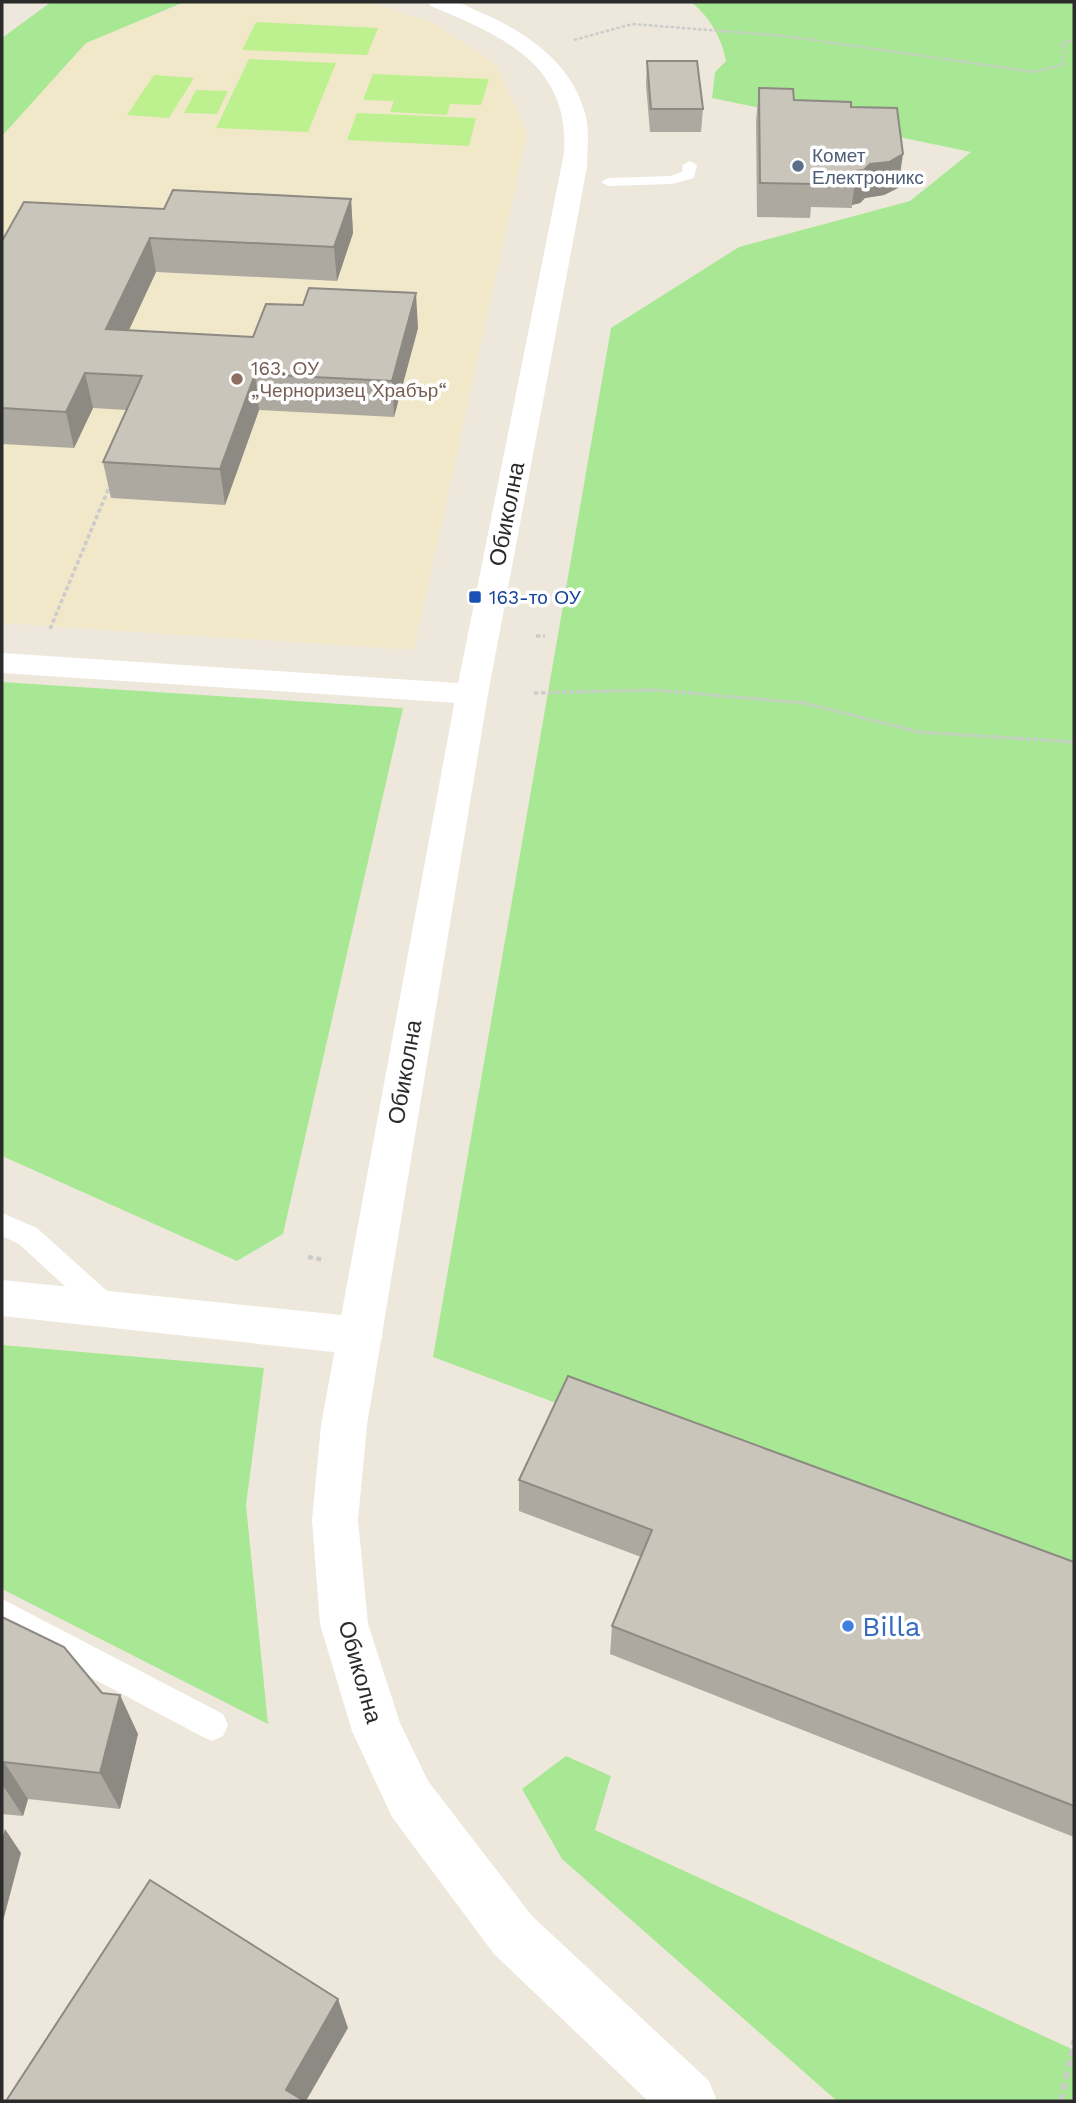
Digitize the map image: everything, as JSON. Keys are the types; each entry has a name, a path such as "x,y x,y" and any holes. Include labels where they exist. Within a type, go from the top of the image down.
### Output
{"street":[{"name":"Обиколна","path":"438,2 488,22 533,51 556,74 574,112 575,167 472,694 344,1425 335,1520 344,1625 377,1731 410,1799 513,1935 689,2101"},
{"path":"2,663 472,694"},
{"path":"2,1298 361,1336"}],"lane":[{"path":"608,183 672,180 689,175 690,165"},
{"path":"2,1224 29,1236 106,1307"},
{"path":"2,1614 212,1725"}],"path":[{"path":"533,51 632,24 785,36 1034,72 1063,65 1063,43 1074,40"},
{"path":"34,665 114,474"},
{"path":"536,636 545,636"},
{"path":"534,693 656,690 804,703 919,732 1074,742"},
{"path":"308,1256 325,1260"},
{"path":"1061,2101 1074,2040"}],"shaded area":[{"name":"163. ОУ „Черноризец Храбър“","path":"189,2 369,2 434,23 497,65 527,134 414,650 2,623 2,136 86,42"}],"green space":[{"path":"51,2 182,3 86,43 2,136 2,38"},
{"path":"691,2 1074,2 1074,1597 433,1357 611,328 739,247 910,201 971,152 712,98 715,72 726,61 714,28"},
{"path":"256,22 378,28 367,55 242,50"},
{"path":"249,59 336,63 308,132 216,128"},
{"path":"373,74 489,79 481,105 450,104 447,115 390,112 394,101 363,100"},
{"path":"154,75 194,78 169,118 127,115"},
{"path":"196,90 228,91 217,114 184,113"},
{"path":"357,113 476,118 469,146 347,140"},
{"path":"2,682 403,708 283,1234 237,1261 2,1156"},
{"path":"2,1345 264,1368 246,1505 268,1724 2,1589"},
{"path":"566,1756 611,1776 595,1830 1074,2050 1074,2101 837,2101 562,1859 522,1789"}],"building":[{"path":"647,61 697,61 703,109 651,109"},
{"path":"759,88 793,89 794,100 851,102 851,107 897,108 903,154 889,162 870,164 864,170 856,171 856,175 813,173 814,184 760,183"},
{"path":"173,190 351,199 334,247 150,238 106,329 253,337 266,304 303,305 309,288 416,293 392,381 255,374 220,469 103,462 142,376 85,373 66,412 2,408 2,241 24,202 164,209"},
{"name":"Billa","path":"568,1376 1074,1562 1074,1806 612,1626 652,1530 519,1480"},
{"path":"2,1617 64,1647 102,1693 120,1695 100,1773 4,1762 2,1771"},
{"path":"150,1880 338,1999 286,2090 304,2101 6,2101"}],"place":[{"name":"Комет Електроникс","path":"798,166"},
{"name":"163. ОУ „Черноризец Храбър“","path":"237,379"},
{"name":"163-то ОУ","path":"475,597"},
{"name":"Billa","path":"848,1626"}]}
